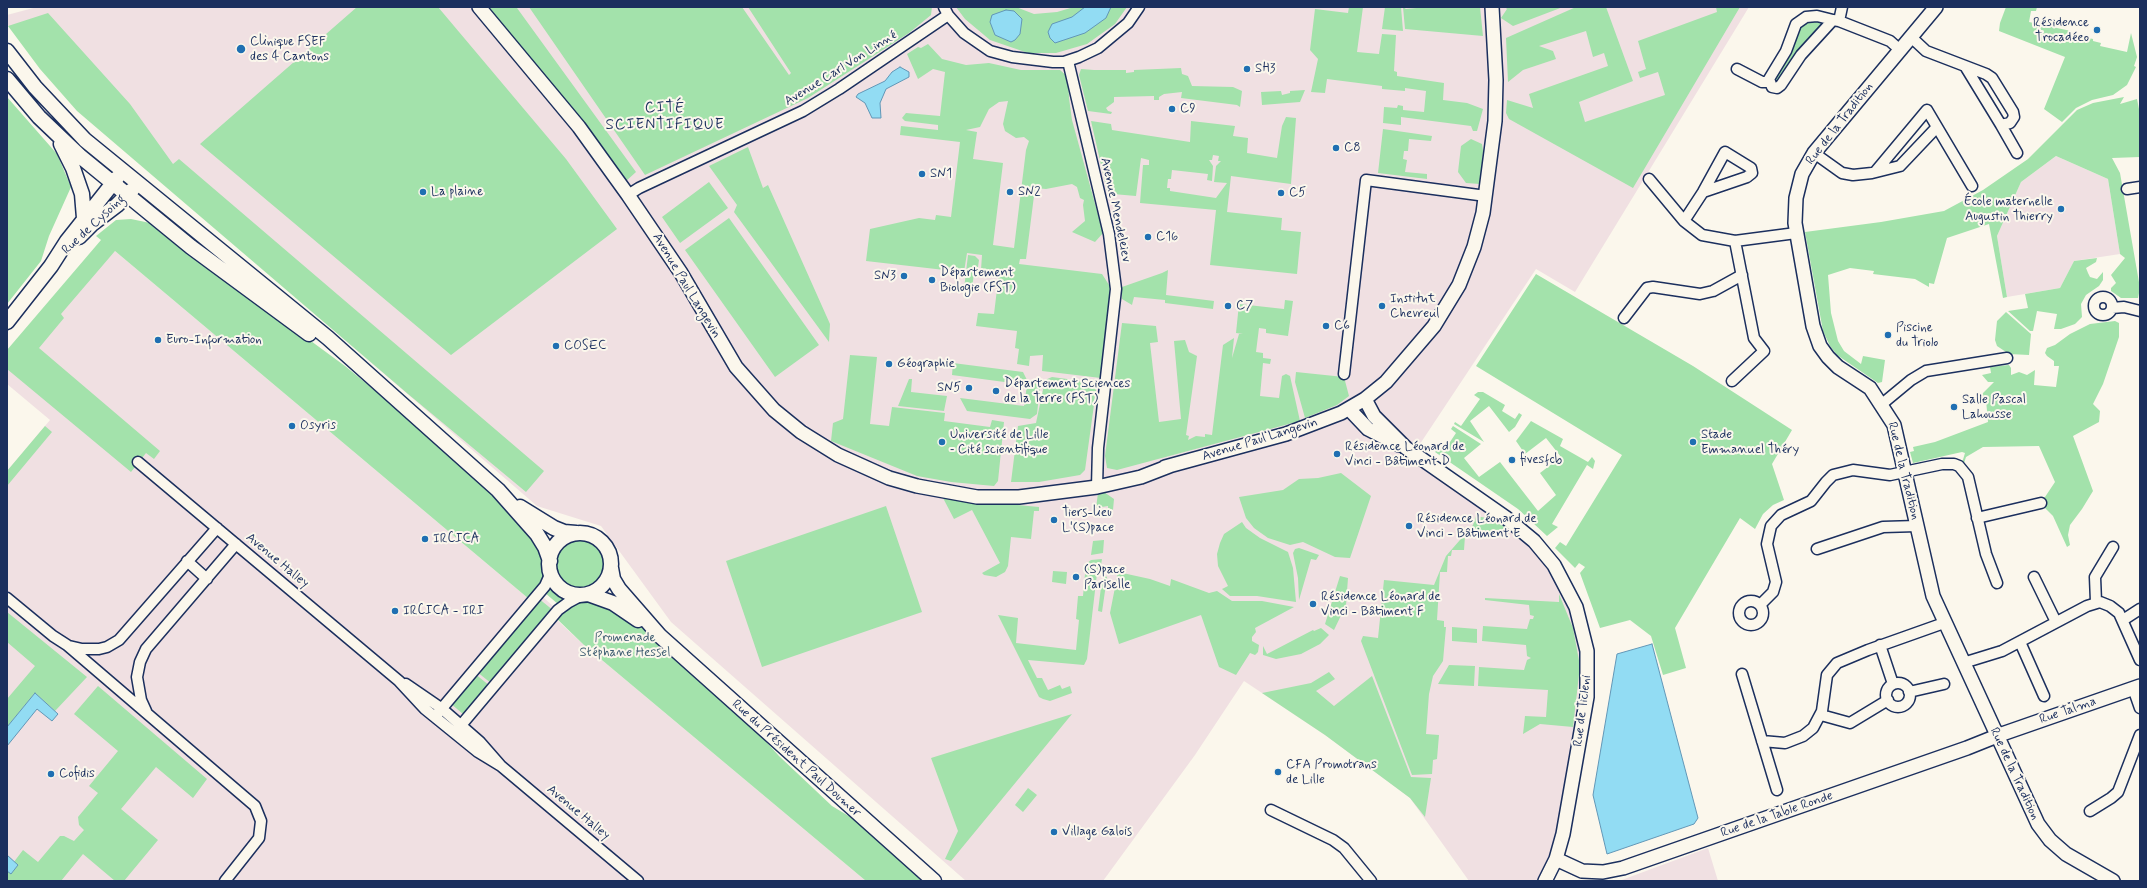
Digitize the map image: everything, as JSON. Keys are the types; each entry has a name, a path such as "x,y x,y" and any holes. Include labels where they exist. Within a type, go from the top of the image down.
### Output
{"main road":[{"path":"7,51 54,109 85,140 328,338 498,490 537,534 546,547 552,577 559,587 570,593 585,595 596,591 605,583 611,568 609,552 602,542 592,535 564,532 554,528 498,490"},
{"path":"7,79 53,132 126,196 209,260 396,398"},
{"path":"53,132 66,153 79,186 83,200 84,218"},
{"name":"Rue de Cysoing","path":"7,322 51,266 84,218 122,171"},
{"name":"Rue de Cysoing","path":"51,266 92,224 117,205 137,183"},
{"path":"550,565 552,553 558,542 565,537 576,533"},
{"name":"Rue du Président Paul Doumer","path":"611,568 613,579 619,589 660,636"},
{"name":"Rue du Président Paul Doumer","path":"585,595 598,597 619,607 660,636 934,881"}],"street":[{"name":"Avenue Paul Langevin","path":"479,7 579,127 628,195 681,273 731,361 774,410 801,432 858,465 905,483 976,497 1011,498 1096,483 1172,465 1286,434 1321,422 1349,409 1386,382 1441,316 1459,285 1474,247 1486,196 1495,121 1495,68 1492,7"},
{"path":"946,11 964,33 990,51 1012,57 1053,62 1068,61 1098,48 1128,23 1139,7"},
{"path":"1769,82 1774,88 1781,85 1801,55 1836,21 1842,7"},
{"name":"Rue de la Tradition","path":"1936,7 1814,153 1802,174 1797,191 1794,212 1796,233 1813,326 1820,346 1838,367 1870,388 1882,404 1894,425 1931,588 1944,623 2038,824 2044,833 2066,854 2113,881"},
{"name":"Avenue Carl Von Linné","path":"628,195 639,188 803,111 839,89 946,11"},
{"path":"1769,82 1771,76 1786,52 1798,21 1811,16 1836,21 1890,41 1900,50"},
{"path":"1911,37 1926,52 1965,66 1992,78 2013,112 2013,120 2006,125 2001,125"},
{"name":"Avenue Mendeleiev","path":"1068,61 1112,247 1116,289 1096,483"},
{"path":"1965,66 2017,153"},
{"path":"1736,69 1762,82 1769,82"},
{"path":"1876,171 1927,110 1972,186"},
{"path":"1814,153 1842,173 1853,175 1896,167 1904,163 1937,127"},
{"path":"1684,221 1703,192 1725,152 1751,168 1752,173 1747,177 1703,192"},
{"path":"1649,179 1684,221 1702,235 1735,241 1796,233"},
{"path":"1344,374 1366,180 1486,196"},
{"path":"2127,189 2140,187"},
{"path":"1732,381 1764,351 1754,338 1735,241"},
{"path":"1624,318 1640,294 1647,288 1653,287 1700,294 1713,291 1742,275"},
{"path":"2112,308 2124,307 2140,311"},
{"path":"1882,404 1911,380 1926,371 2007,358"},
{"name":"Rue de Ticleni","path":"1364,399 1374,416 1406,448 1524,532 1554,565 1576,607 1587,650 1587,698 1568,812 1556,859 1545,881"},
{"name":"Rue de Ticleni","path":"1349,409 1368,428 1384,439 1406,448"},
{"name":"Avenue Halley","path":"138,462 399,681 425,709 449,730 478,752 501,766"},
{"path":"1760,605 1770,596 1775,587 1775,576 1767,544 1769,530 1777,518 1811,501 1826,482 1838,474 1859,470 1885,476 1942,464 1954,464 1959,466 1968,477 1986,554 1997,583"},
{"path":"1977,518 2041,503"},
{"path":"1817,550 1883,527 1917,526"},
{"path":"67,645 82,649 99,648 106,647 119,640 133,627 187,561 217,528"},
{"path":"154,720 144,707 139,693 137,677 140,662 150,644 236,544"},
{"path":"2096,602 2095,577 2113,547"},
{"path":"187,561 207,578"},
{"path":"439,721 438,714 441,708 545,586 549,577 550,565"},
{"path":"2034,577 2056,622"},
{"path":"449,730 457,730 462,726 558,610 569,602 585,595"},
{"path":"7,598 53,636 67,645 249,800 258,811 262,826 259,838 225,881"},
{"path":"1963,663 1996,653 2020,642 2096,602 2110,606 2119,613 2140,660"},
{"path":"2123,620 2140,609"},
{"path":"1762,741 1780,744 1797,739 1813,728 1821,715 1825,681 1829,671 1841,661 1880,645 1944,623"},
{"path":"2020,642 2044,696"},
{"path":"1880,645 1893,684"},
{"path":"1742,674 1777,790"},
{"name":"Avenue Halley","path":"399,681 425,696 441,708 462,726 501,766 638,881"},
{"path":"1893,684 1903,684 1909,692 1909,699 1902,706 1896,707 1888,700 1887,691 1893,684"},
{"path":"1909,692 1944,684"},
{"path":"2137,687 2140,708"},
{"name":"Rue Talma","path":"1997,736 2137,687"},
{"path":"1821,715 1850,723 1888,700"},
{"path":"2090,810 2118,792 2140,735"},
{"name":"Rue de la Table Ronde","path":"1556,859 1582,871 1603,872 1623,868 1967,748 1997,736"},
{"path":"1271,810 1321,834 1344,848 1371,881"}],"shaded area":[{"name":"Université de Lille ‐ Cité scientifique","path":"37,7 1749,7 1575,292 1536,269 1414,453 1505,517 1554,565 1587,651 1573,781 1545,881 1469,881 1410,798 1325,735 1244,681 1195,755 1103,881 966,881 671,622 601,526 537,506 138,161 7,24 7,15"},
{"name":"École maternelle Augustin Thierry","path":"2056,156 2108,179 2120,254 2074,261 2060,288 2007,297 1997,236 2021,182"},
{"path":"115,251 529,599 536,591 561,613 556,619 584,645 866,881 7,881 7,471 50,420 7,384 7,350"},
{"path":"1708,848 1718,881 1619,881"}],"green space":[{"name":"La plaine","path":"357,7 438,7 566,159 617,229 451,355 200,144"},
{"path":"489,7 518,7 517,8 636,172 625,182"},
{"path":"529,7 742,7 789,75 791,73 748,7 932,7 931,15 909,33 808,98 645,175"},
{"path":"956,7 1016,7 1034,14 1057,12 1074,7 1127,7 1115,24 1087,44 1056,53 1028,53 990,40 965,19"},
{"path":"1349,7 1363,7 1357,52 1379,54 1382,34 1396,35 1394,71 1397,72 1397,76 1444,83 1443,100 1467,103 1483,109 1477,131 1473,131 1471,126 1401,117 1401,125 1383,123 1384,107 1397,108 1398,105 1403,106 1403,110 1424,112 1426,91 1405,88 1405,91 1382,89 1382,86 1327,79 1325,93 1311,92 1318,59 1310,50 1315,9 1348,13"},
{"path":"1385,7 1401,7 1403,31 1382,29"},
{"path":"1403,7 1406,9 1427,7 1480,7 1483,36 1405,29"},
{"path":"1505,7 1563,7 1513,26 1501,18 1507,9"},
{"path":"1576,7 1606,7 1633,81 1579,102 1585,122 1665,95 1658,72 1640,78 1638,72 1646,69 1638,41 1717,12 1716,7 1740,7 1633,188 1509,119 1506,113 1507,100 1533,108 1529,94 1608,66 1604,53 1593,57 1586,31 1539,46 1553,51 1556,59 1523,70 1508,82 1506,38"},
{"path":"2006,7 2037,7 2036,11 2031,11 2029,22 2071,31 2071,34 2093,39 2093,41 2101,43 2100,46 2127,52 2131,33 2137,57 2134,66 2136,67 2127,85 2113,95 2092,100 2076,108 2062,122 2044,109 2065,57 1999,31 2000,23"},
{"path":"48,13 130,104 173,164 179,159 544,471 526,492 408,394 77,111 40,69 8,26"},
{"path":"1821,20 1822,27 1776,85 1773,78 1802,21"},
{"path":"928,44 942,59 966,65 989,63 1021,70 1060,70 1068,77 1072,120 1103,233 1095,242 1072,232 1085,221 1083,205 1084,200 1080,198 1077,187 1072,184 1046,189 1035,188 1026,259 1020,259 1019,264 1102,274 1111,288 1101,378 1042,371 1043,355 1030,356 1029,366 1017,364 1019,349 1015,348 1017,331 976,326 978,313 994,314 999,273 981,270 982,255 967,253 964,272 866,261 870,229 919,218 935,220 936,215 951,217 960,142 900,135 901,126 938,130 938,125 905,121 902,118 906,113 940,116 945,72 933,69 918,79 907,54 918,47 921,48","holes":["1008,101 1003,124 1005,131 1016,138 1024,137 1029,141 1026,150 1014,248 993,245 1003,163 973,159 977,132 966,130 980,127 989,109 999,102"]},
{"path":"1181,68 1182,74 1188,76 1192,86 1233,87 1242,91 1240,107 1237,105 1181,98 1182,92 1164,94 1159,97 1159,100 1154,100 1154,96 1114,97 1114,102 1106,108 1108,111 1112,112 1111,114 1088,111 1079,75 1081,69 1126,70 1126,73 1134,72 1134,70"},
{"path":"1305,90 1300,102 1262,105 1261,92 1281,91 1282,95 1290,93 1290,91"},
{"path":"7,97 57,154 71,187 49,236 41,261 7,304"},
{"path":"2124,97 2120,104 2137,99 2140,114 2140,157 2112,158 2120,173 2140,288 2138,298 2121,298 2111,291 2111,288 2116,283 2111,275 2125,258 2120,254 2108,179 2056,156 2021,182 1997,236 2007,297 2003,298 1989,224 1947,238 1934,284 1929,283 1929,287 1915,279 1873,274 1874,271 1850,268 1828,275 1831,313 1838,341 1844,351 1861,364 1863,356 1885,360 1882,382 1878,383 1837,355 1830,346 1823,331 1805,232 1881,222 1944,211 1983,190 2028,159 2077,110 2093,103"},
{"path":"1286,117 1296,118 1291,184 1231,176 1227,212 1282,218 1281,230 1301,232 1297,274 1210,265 1216,210 1140,203 1143,165 1149,165 1149,160 1141,158 1136,196 1113,194 1107,191 1091,121 1111,124 1112,130 1190,142 1191,121 1235,126 1233,136 1248,138 1247,153 1277,158 1282,126","holes":["1213,155 1219,156 1218,161 1221,161 1216,166 1214,182 1227,183 1216,198 1170,191 1170,188 1167,188 1168,179 1171,179 1172,170 1208,174 1207,180 1212,181 1213,166 1209,160 1212,160"]},
{"path":"1383,129 1432,136 1431,141 1409,139 1408,151 1404,151 1403,159 1407,160 1405,172 1427,174 1427,179 1378,173"},
{"path":"1471,139 1482,144 1483,151 1480,184 1466,183 1458,172 1461,146"},
{"path":"748,147 763,188 768,185 830,324 829,342 734,212 737,205 709,166"},
{"path":"709,182 728,208 680,243 662,217"},
{"path":"729,218 819,345 775,377 685,250"},
{"path":"131,219 150,223 345,366 434,439 503,501 543,548 545,578 529,599 115,251 61,314 64,318 39,348 160,451 154,459 146,453 131,472 7,369 7,350 101,240 96,236 116,220"},
{"path":"968,255 975,256 979,260 978,267 972,267 972,273 974,273 972,289 964,289"},
{"path":"2097,258 2096,262 2086,268 2090,277 2097,279 2103,272 2103,280 2099,286 2086,295 2081,304 2082,317 2075,324 2061,329 2054,329 2057,314 2037,311 2033,331 2030,331 2008,311 2028,308 2025,294 2060,288 2074,261"},
{"path":"1168,270 1166,295 1214,301 1213,309 1165,303 1165,300 1134,297 1132,305 1122,299 1122,287"},
{"name":"Stade Emmanuel Théry","path":"1536,274 1693,366 1792,430 1772,464 1784,500 1773,505 1763,514 1755,529 1740,518 1675,628 1686,668 1663,675 1651,636 1630,620 1600,628 1580,573 1585,567 1579,563 1575,568 1555,548 1560,542 1566,546 1622,455 1476,366"},
{"path":"1285,300 1293,301 1288,336 1266,333 1266,329 1259,328 1256,352 1263,353 1263,358 1271,359 1270,364 1263,363 1260,396 1279,398 1282,376 1286,374 1290,376 1300,421 1117,470 1107,468 1105,456 1122,323 1156,326 1158,342 1150,343 1159,422 1181,419 1174,341 1185,340 1189,352 1197,356 1186,435 1189,436 1188,440 1196,436 1205,437 1205,434 1212,435 1223,345 1234,338 1232,358 1239,334 1243,334 1236,333 1239,304 1284,309"},
{"path":"2006,312 2031,334 2029,355 2009,354 1997,346 1995,340 1997,321"},
{"path":"2115,321 2119,323 2119,337 2103,384 2093,404 2100,411 2099,422 2073,436 2093,491 2070,525 2068,535 2070,545 2067,547 2053,516 2045,508 2042,499 2055,482 2039,446 1983,447 1966,457 1964,463 1962,463 1965,453 1962,452 1913,463 1910,452 1914,451 1913,447 1935,442 1988,422 1986,400 1982,394 1994,382 1988,382 1982,375 1991,373 1990,367 2009,365 2011,368 2011,375 2019,372 2027,375 2035,370 2034,385 2056,387 2059,366 2054,366 2054,361 2045,353 2047,348 2055,345 2070,334 2090,324"},
{"path":"850,355 877,357 870,424 889,426 892,407 945,413 944,421 990,427 992,420 1004,422 998,481 994,486 951,482 917,476 831,441 833,423 843,419"},
{"path":"953,363 1023,372 1027,380 1033,381 1040,387 1037,414 1030,419 967,411 960,398 1024,406 1027,385 952,375"},
{"path":"1296,372 1344,377 1349,396 1337,405 1305,418 1295,382"},
{"path":"1052,377 1097,383 1085,470 1080,475 1039,482 1011,482 1018,426 1036,423 1045,380"},
{"path":"909,379 912,379 911,392 947,396 944,411 898,406"},
{"path":"1478,392 1483,392 1505,405 1502,411 1515,419 1519,413 1522,415 1515,427 1509,432 1489,406 1470,421 1484,442 1454,424 1455,422 1461,426 1480,399 1474,395"},
{"path":"1531,421 1563,439 1560,446 1588,462 1592,457 1595,461 1593,469 1587,465 1552,524 1558,527 1547,536 1518,509 1435,452 1438,447 1444,451 1456,433 1451,429 1453,426 1481,444 1464,458 1479,477 1500,462 1538,511 1556,495 1540,473 1561,457 1546,438 1525,454 1516,441"},
{"path":"45,426 52,432 7,486 7,471"},
{"path":"1341,473 1371,496 1350,558 1335,557 1303,542 1290,545 1268,538 1254,528 1246,518 1239,497 1283,490 1299,479 1318,478"},
{"path":"1104,492 1114,499 1113,510 1108,511 1108,506 1096,508 1098,493"},
{"path":"943,498 1039,507 1039,511 1034,511 1031,539 1011,537 1008,566 1005,572 996,577 984,575 982,573 1000,563 972,510 954,519"},
{"path":"886,506 922,612 762,667 726,561"},
{"path":"1476,516 1492,519 1505,527 1497,537 1465,536 1464,550 1452,550 1451,556 1448,556 1447,572 1440,572 1437,620 1444,621 1444,627 1446,627 1443,661 1433,676 1429,694 1426,734 1439,735 1437,759 1433,760 1432,774 1412,775 1361,641 1363,636 1378,638 1384,580 1434,585 1446,556 1473,525"},
{"path":"1242,522 1246,528 1260,538 1288,552 1293,568 1296,602 1257,596 1230,596 1222,589 1228,586 1218,566 1217,554 1220,543 1224,534"},
{"path":"580,539 590,541 598,546 603,554 605,564 603,574 598,582 590,587 580,589 570,587 562,582 557,574 555,564 557,554 562,546 570,541"},
{"path":"1104,540 1103,553 1091,555 1093,541"},
{"path":"1299,548 1319,555 1316,560 1311,559 1299,600 1298,578 1293,553 1295,549"},
{"path":"1102,559 1101,565 1098,565 1087,659 1084,665 1028,660 1037,678 1042,678 1048,690 1060,685 1062,689 1070,686 1072,693 1050,701 1043,699 1039,697 998,615 1018,618 1016,643 1076,650 1079,620 1076,619 1078,596 1083,596 1086,564 1091,560"},
{"path":"1053,571 1067,572 1066,584 1052,582"},
{"path":"1118,572 1150,579 1170,586 1171,579 1209,593 1217,591 1232,601 1262,601 1294,607 1255,628 1256,632 1252,637 1252,641 1259,645 1258,652 1255,655 1250,653 1236,675 1219,667 1201,615 1119,644 1110,613"},
{"path":"1105,576 1107,577 1102,612 1098,611 1102,579 1104,579"},
{"path":"1340,576 1348,578 1346,605 1334,630 1325,624"},
{"path":"549,586 564,598 559,605 544,592"},
{"path":"1559,594 1573,628 1580,666 1573,727 1540,724 1523,734 1525,716 1546,717 1548,690 1478,686 1479,667 1524,670 1527,660 1531,658 1527,656 1526,645 1482,641 1483,626 1527,629 1530,619 1533,619 1534,616 1530,615 1529,605 1485,600 1485,598 1559,602"},
{"path":"538,598 554,611 492,684 476,671"},
{"name":"Promenade Stéphane Hessel","path":"578,601 604,602 639,625 761,736 779,756 832,806 857,821 927,881 866,881 584,645 556,618 566,607"},
{"path":"7,612 87,677 55,711 35,693 7,727 7,699 35,666 7,642"},
{"path":"1452,627 1477,629 1477,643 1452,641"},
{"path":"1321,628 1329,635 1320,644 1301,654 1276,659 1263,655 1263,646 1267,654 1313,630 1314,631"},
{"path":"1449,665 1475,666 1474,686 1438,684"},
{"path":"1329,672 1335,679 1316,691 1334,706 1372,676 1411,777 1431,778 1425,817 1410,798 1325,735 1262,693 1311,683"},
{"path":"474,673 490,686 466,713 463,714 450,703"},
{"path":"98,686 207,779 193,798 156,767 121,809 158,840 124,881 115,881 83,854 61,881 7,881 7,871 23,850 38,862 60,836 64,836 74,841 84,830 79,825 78,817 98,793 89,786 118,751 74,714"},
{"path":"1072,714 951,861 945,859 958,831 931,758"},
{"path":"1028,788 1037,795 1023,812 1015,805"}],"water":[{"path":"1085,7 1111,7 1106,18 1085,33 1055,43 1050,38 1048,32 1052,24 1072,17"},
{"path":"1006,10 1014,11 1022,19 1020,34 1011,42 995,35 990,22 992,15"},
{"path":"900,67 909,72 909,77 886,89 880,103 881,118 872,118 865,103 856,97 858,94 885,81 892,72"},
{"path":"1652,644 1698,818 1694,824 1607,854 1593,795 1617,654"},
{"path":"35,693 58,714 52,721 37,709 7,746 7,727"},
{"path":"7,855 18,865 11,874 7,871"}],"place":[{"name":"Résidence Trocadéeo","path":"2097,30"},
{"name":"Clinique FSEF des 4 Cantons","path":"241,49"},
{"name":"SH3","path":"1247,69"},
{"name":"C9","path":"1172,109"},
{"name":"C8","path":"1336,148"},
{"name":"SN1","path":"922,174"},
{"name":"La plaine","path":"423,192"},
{"name":"SN2","path":"1010,192"},
{"name":"C5","path":"1281,193"},
{"name":"École maternelle Augustin Thierry","path":"2061,209"},
{"name":"C16","path":"1148,237"},
{"name":"SN3","path":"904,276"},
{"name":"Département Biologie (FST)","path":"932,280"},
{"name":"C7","path":"1228,306"},
{"name":"Institut Chevreul","path":"1382,306"},
{"name":"C6","path":"1326,326"},
{"name":"Piscine du Triolo","path":"1888,335"},
{"name":"Euro-Information","path":"158,340"},
{"name":"COSEC","path":"556,346"},
{"name":"Géographie","path":"889,364"},
{"name":"SN5","path":"969,388"},
{"name":"Département Sciences de la Terre (FST)","path":"996,391"},
{"name":"Salle Pascal Lahousse","path":"1954,407"},
{"name":"Osyris","path":"292,426"},
{"name":"Université de Lille ‐ Cité scientifique","path":"942,442"},
{"name":"Stade Emmanuel Théry","path":"1693,442"},
{"name":"Résidence Léonard de Vinci - Bâtiment D","path":"1337,454"},
{"name":"fivesfcb","path":"1512,460"},
{"name":"Tiers-lieu L'(S)pace","path":"1054,520"},
{"name":"Résidence Léonard de Vinci - Bâtiment E","path":"1409,526"},
{"name":"IRCICA","path":"425,539"},
{"name":"(S)pace Pariselle","path":"1076,577"},
{"name":"Résidence Léonard de Vinci - Bâtiment F","path":"1313,604"},
{"name":"IRCICA - IRI","path":"395,611"},
{"name":"CFA Promotrans de Lille","path":"1278,772"},
{"name":"Cofidis","path":"51,774"},
{"name":"Village Galois","path":"1054,832"}],"district":[{"name":"CITÉ SCIENTIFIQUE","path":"665,118"}]}
